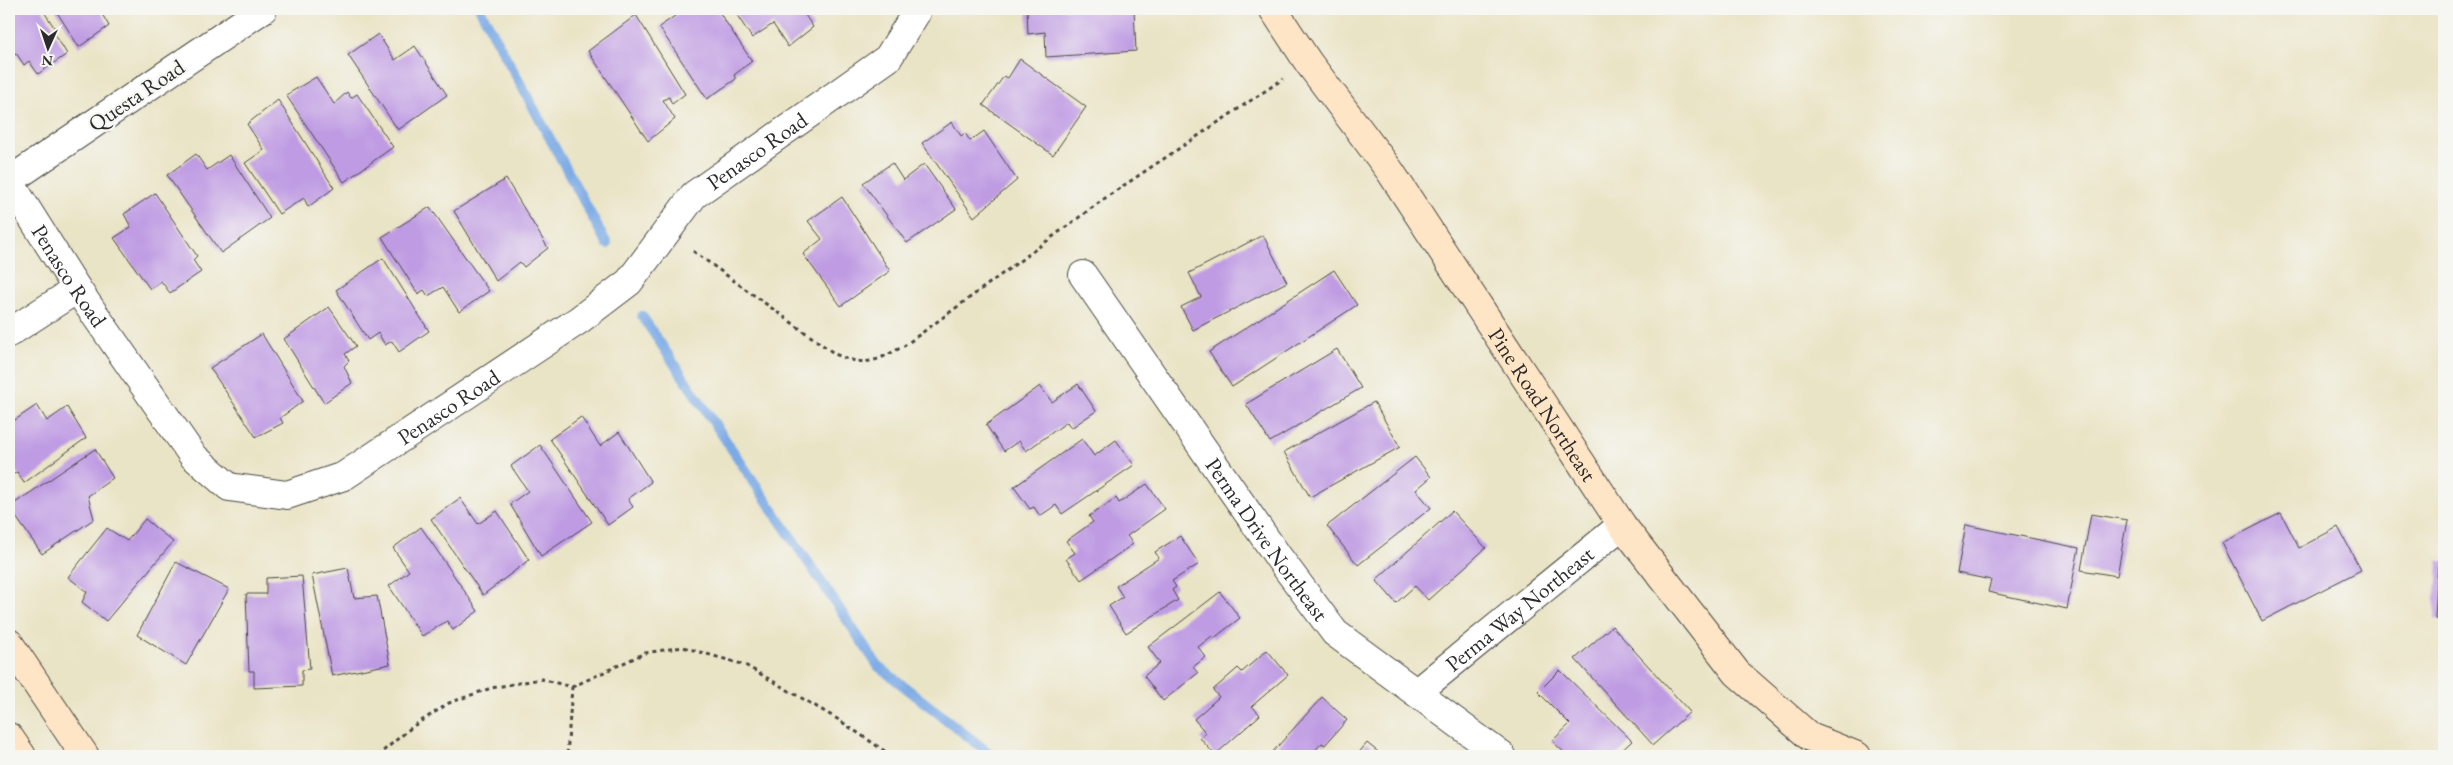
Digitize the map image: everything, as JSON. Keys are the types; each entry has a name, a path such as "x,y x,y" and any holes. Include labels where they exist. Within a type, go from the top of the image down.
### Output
{"street":[{"name":"Questa Road","path":"9,180 263,9"},
{"name":"Penasco Road","path":"9,180 77,289 192,456 229,487 288,495 344,476 579,320 629,282 694,196 888,58 916,13 916,9"},
{"name":"Pine Road Northeast","path":"1273,9 1308,62 1390,171 1622,526 1737,673 1810,738 1857,756"},
{"name":"Perma Drive Northeast","path":"1083,275 1279,558 1335,633 1502,756"},
{"path":"9,333 77,289"},
{"name":"Perma Way Northeast","path":"1417,692 1622,526"},
{"path":"9,643 85,756"},
{"path":"9,737 22,756"}],"path":[{"path":"667,232 835,354 852,362 868,363 904,346 1108,196 1308,62"},
{"path":"377,756 412,727 450,704 491,688 540,679 572,687 645,652 683,647 745,665 839,720 892,756"},
{"path":"567,756 572,687"}],"building":[{"path":"9,9 42,9 56,30 53,31 67,54 38,74 29,61 24,65 16,53 9,60"},
{"path":"55,9 99,9 109,26 79,47"},
{"path":"685,9 717,9 752,61 734,75 736,79 707,99 659,27"},
{"path":"733,9 801,9 813,27 788,47 773,24 752,38"},
{"path":"1027,9 1134,9 1136,51 1046,57 1045,32 1028,34"},
{"path":"636,15 685,94 672,104 669,97 663,100 675,119 648,141 588,51"},
{"path":"378,34 395,60 415,46 447,95 398,130 348,55"},
{"path":"1020,59 1086,107 1053,155 983,105 1004,76 1008,78"},
{"path":"316,77 334,104 347,92 351,98 357,94 393,147 344,182 286,95"},
{"path":"278,100 334,188 308,207 304,198 279,214 245,163 264,150 247,124"},
{"path":"952,122 961,136 965,133 970,141 984,131 1017,180 974,217 922,143"},
{"path":"196,154 207,170 229,155 270,218 221,253 167,175"},
{"path":"892,163 903,180 924,164 956,209 907,243 863,183"},
{"path":"506,179 548,248 524,267 520,262 496,281 454,211"},
{"path":"155,193 197,256 193,260 201,272 170,293 161,281 150,289 114,238 131,227 124,214"},
{"path":"842,197 890,271 841,306 803,254 822,239 808,221"},
{"path":"430,207 489,291 459,312 443,287 428,296 424,290 418,294 382,237"},
{"path":"1263,235 1287,282 1193,330 1181,307 1201,297 1189,273"},
{"path":"383,258 429,331 399,352 392,341 385,345 378,333 368,340 336,290"},
{"path":"1334,270 1357,305 1232,387 1209,352"},
{"path":"329,307 356,346 345,354 349,361 344,366 352,383 324,403 284,339"},
{"path":"262,334 303,401 280,418 283,423 256,437 210,368"},
{"path":"1337,349 1361,388 1270,442 1246,404"},
{"path":"1078,384 1096,411 1071,428 1067,422 1026,451 1019,441 1004,451 986,425 1040,386 1052,402"},
{"path":"1374,402 1400,447 1310,497 1284,452"},
{"path":"37,405 47,421 67,407 86,438 24,483 17,472 9,477 9,424"},
{"path":"581,417 600,446 619,432 651,482 628,499 633,507 608,525 550,439"},
{"path":"1082,439 1094,456 1116,440 1134,465 1062,514 1056,505 1040,516 1034,507 1030,509 1014,487"},
{"path":"540,445 592,522 541,556 510,504 528,491 511,466"},
{"path":"95,449 113,478 88,496 94,519 42,554 9,507"},
{"path":"1415,457 1431,477 1416,490 1431,508 1358,565 1327,526"},
{"path":"1147,484 1165,509 1127,536 1133,544 1081,580 1066,559 1075,553 1066,541 1093,522 1089,516 1116,498 1119,503"},
{"path":"460,498 478,524 497,511 529,560 483,595 431,519"},
{"path":"1452,511 1486,548 1428,600 1415,586 1396,603 1376,580"},
{"path":"2281,513 2299,548 2338,527 2361,570 2262,621 2222,543"},
{"path":"2091,514 2127,520 2117,576 2081,570"},
{"path":"145,519 173,542 106,621 82,602 87,592 68,577 107,528 127,541"},
{"path":"1966,525 2079,548 2067,609 1988,592 1991,580 1957,573"},
{"path":"421,527 478,611 453,630 447,621 422,636 389,586 409,571 393,548"},
{"path":"1180,536 1199,564 1172,581 1176,587 1172,590 1178,600 1126,633 1109,606 1123,597 1116,586 1159,558 1155,552"},
{"path":"2438,561 2444,561 2444,620 2435,619"},
{"path":"176,562 229,589 186,665 137,635"},
{"path":"348,568 354,598 377,596 390,664 332,676 312,575"},
{"path":"302,576 310,669 302,670 302,686 254,688 254,671 249,671 246,594 266,594 266,578"},
{"path":"1220,592 1240,618 1213,639 1212,636 1198,647 1206,657 1193,667 1198,673 1163,701 1144,676 1160,663 1148,647"},
{"path":"1612,626 1690,712 1653,745 1575,659"},
{"path":"1267,650 1288,675 1252,706 1260,715 1215,755 1200,738 1206,733 1194,719 1219,697 1213,690 1238,668 1242,672"},
{"path":"1560,670 1632,741 1616,756 1568,756 1552,741 1570,724 1538,692"},
{"path":"1322,697 1347,720 1325,745 1322,743 1310,756 1269,756"},
{"path":"1367,743 1383,756 1356,756"}],"waterway":[{"path":"480,9 607,244"},
{"path":"642,316 878,666 993,756"}]}
